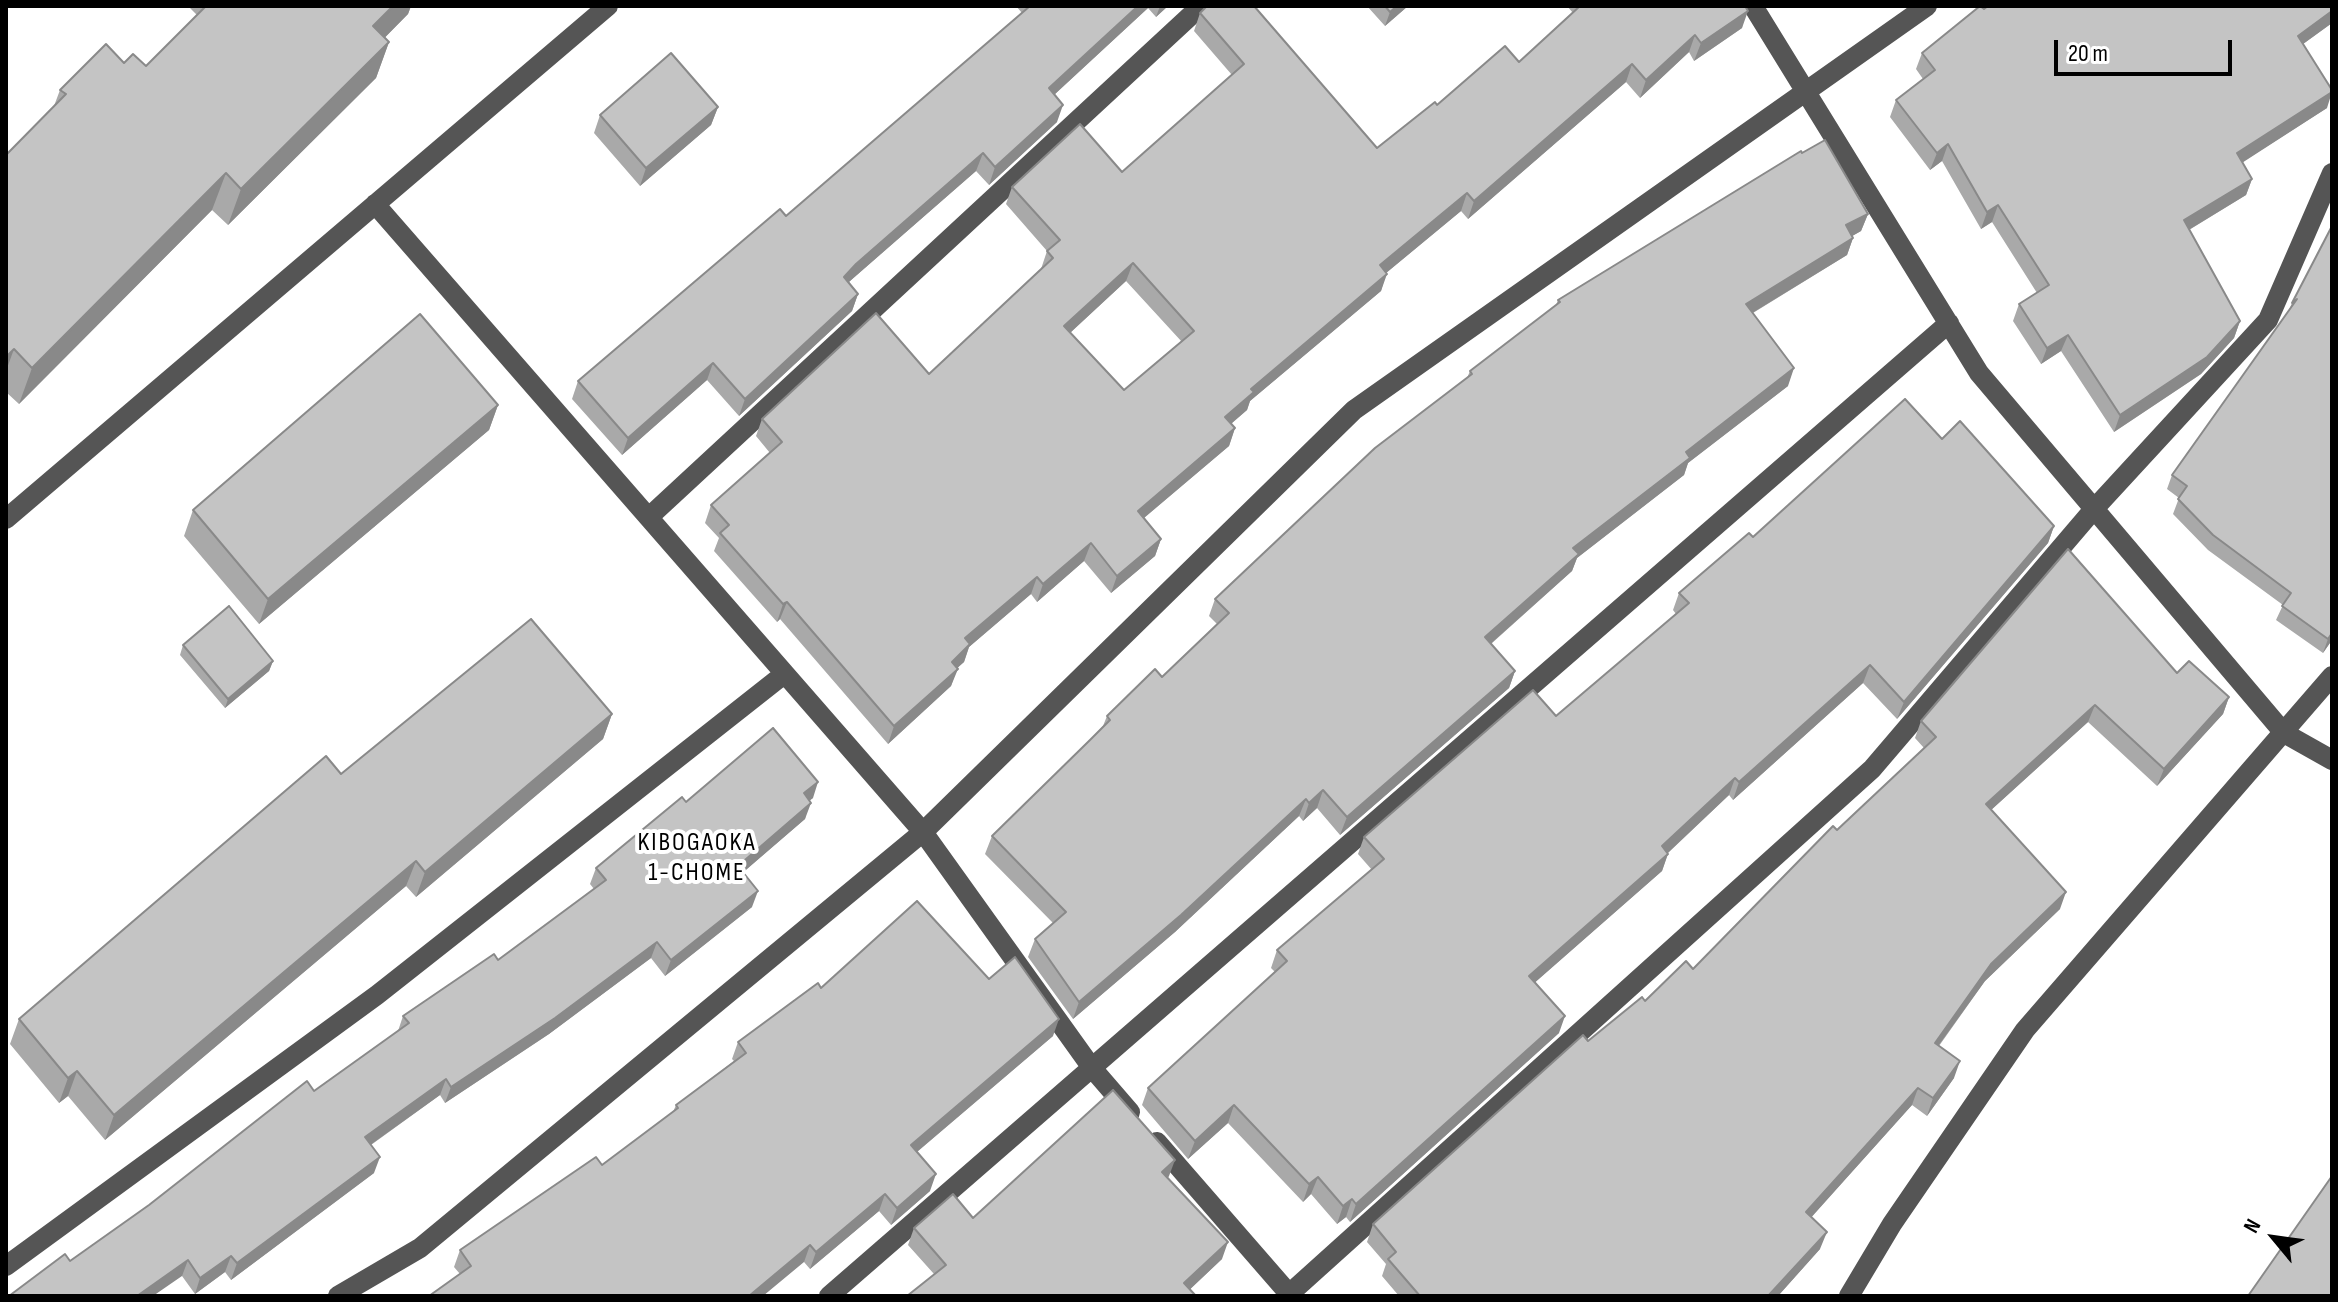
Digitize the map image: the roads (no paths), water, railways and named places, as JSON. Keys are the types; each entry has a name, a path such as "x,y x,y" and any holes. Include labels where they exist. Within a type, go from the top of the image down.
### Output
{"street":[{"path":"6,519 608,6"},
{"path":"649,517 1201,6"},
{"path":"1753,6 1979,373 2284,733 2332,760"},
{"path":"338,1296 420,1248 923,832 1354,410 1927,6"},
{"path":"375,204 923,832 1092,1068 1289,1295 1872,769 2094,509 2268,320 2332,173"},
{"path":"829,1296 1949,323"},
{"path":"6,1266 377,995 783,675"},
{"path":"1849,1296 1892,1224 2025,1030 2332,676"}],"district":[{"name":"KIBOGAOKA 1-CHOME","path":"697,858"}]}
